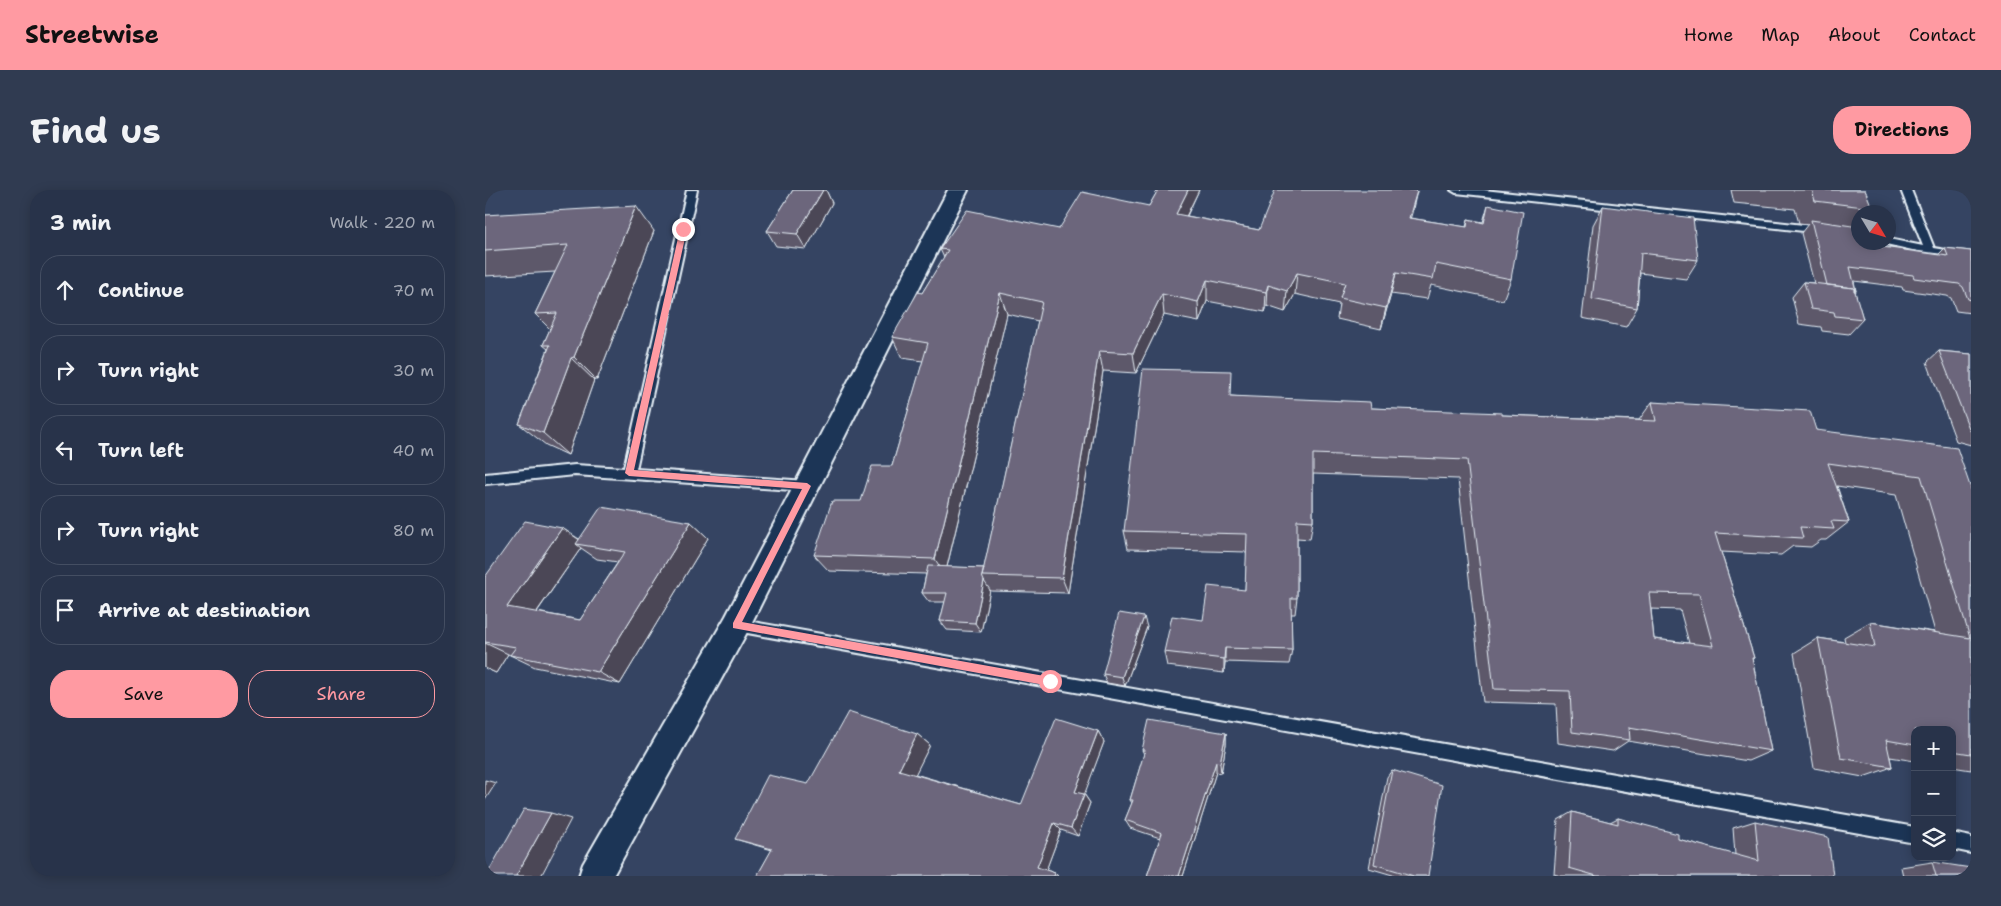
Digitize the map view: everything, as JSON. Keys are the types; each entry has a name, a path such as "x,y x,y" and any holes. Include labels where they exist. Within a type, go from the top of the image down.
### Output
{"street":[{"path":"595,876 736,625 958,190"}],"lane":[{"path":"629,473 692,190"},
{"path":"1456,190 1830,231"},
{"path":"1906,190 1930,251"},
{"path":"1896,244 1971,257"},
{"path":"485,479 575,470 807,486"},
{"path":"736,625 1911,834"},
{"path":"1956,842 1971,845"}],"building":[{"path":"793,190 823,190 797,234 767,231"},
{"path":"1158,190 1188,190 1176,214 1259,230 1275,190 1412,190 1417,191 1409,218 1467,227 1468,219 1484,223 1488,205 1523,212 1511,279 1436,264 1433,279 1396,273 1386,308 1340,298 1345,283 1297,273 1287,291 1268,285 1266,292 1207,280 1198,302 1162,294 1133,353 1099,351 1062,578 982,576 1042,302 1000,293 935,559 814,555 832,501 861,501 872,466 892,466 928,343 892,337 918,292 922,293 948,250 940,249 967,210 1059,229 1082,192 1149,206"},
{"path":"1812,190 1865,190 1871,205 1851,205 1815,201"},
{"path":"636,206 574,357 571,358 543,433 519,424 550,345 543,345 557,313 535,314 568,245 485,251 485,215"},
{"path":"1603,206 1693,218 1698,260 1641,253 1637,308 1592,299"},
{"path":"1811,220 1851,226 1851,250 1896,249 1948,256 1945,248 1971,251 1971,300 1968,299 1963,287 1959,284 1914,278 1913,275 1850,267 1856,291 1854,291 1854,288 1827,285"},
{"path":"1804,282 1854,288 1863,319 1835,316 1834,312 1811,309"},
{"path":"1939,351 1971,354 1971,431 1970,431"},
{"path":"1143,369 1231,371 1230,396 1370,402 1371,408 1656,421 1652,402 1810,411 1816,430 1957,448 1971,489 1971,754 1956,752 1956,726 1911,726 1911,744 1886,740 1892,767 1841,758 1818,638 1875,647 1870,622 1970,638 1921,476 1828,463 1849,522 1831,521 1834,529 1800,527 1803,538 1715,533 1754,658 1752,658 1771,751 1629,727 1630,740 1572,732 1570,691 1494,689 1467,460 1313,454 1313,521 1297,520 1297,598 1291,598 1292,650 1225,648 1224,659 1164,652 1172,616 1203,620 1208,586 1245,590 1247,534 1124,531","holes":["1649,593 1699,594 1713,646 1654,639"]},
{"path":"601,507 691,522 598,672 510,655 516,647 485,642 485,577 525,521 562,528 507,607 580,620 625,552 576,544"},
{"path":"928,566 984,568 982,576 984,581 975,623 940,621 947,593 922,593"},
{"path":"1119,613 1144,617 1122,677 1103,674"},
{"path":"848,712 917,734 899,770 1021,805 1056,718 1098,731 1075,792 1084,794 1071,828 1054,823 1037,867 1055,873 1054,876 757,876 772,849 735,839 768,775 808,784"},
{"path":"1149,720 1226,733 1220,763 1216,762 1179,876 1147,876 1162,833 1125,820 1133,800 1130,800 1145,750 1142,750"},
{"path":"1392,770 1442,785 1428,876 1414,876 1374,864"},
{"path":"524,809 551,813 516,876 486,876"},
{"path":"1572,812 1618,824 1618,818 1678,834 1678,839 1759,861 1755,821 1828,837 1833,876 1597,876 1569,868"},
{"path":"1932,862 1971,868 1971,876 1936,876"}],"route":[{"path":"683,229 629,473 807,486 736,625 1050,681"}]}
